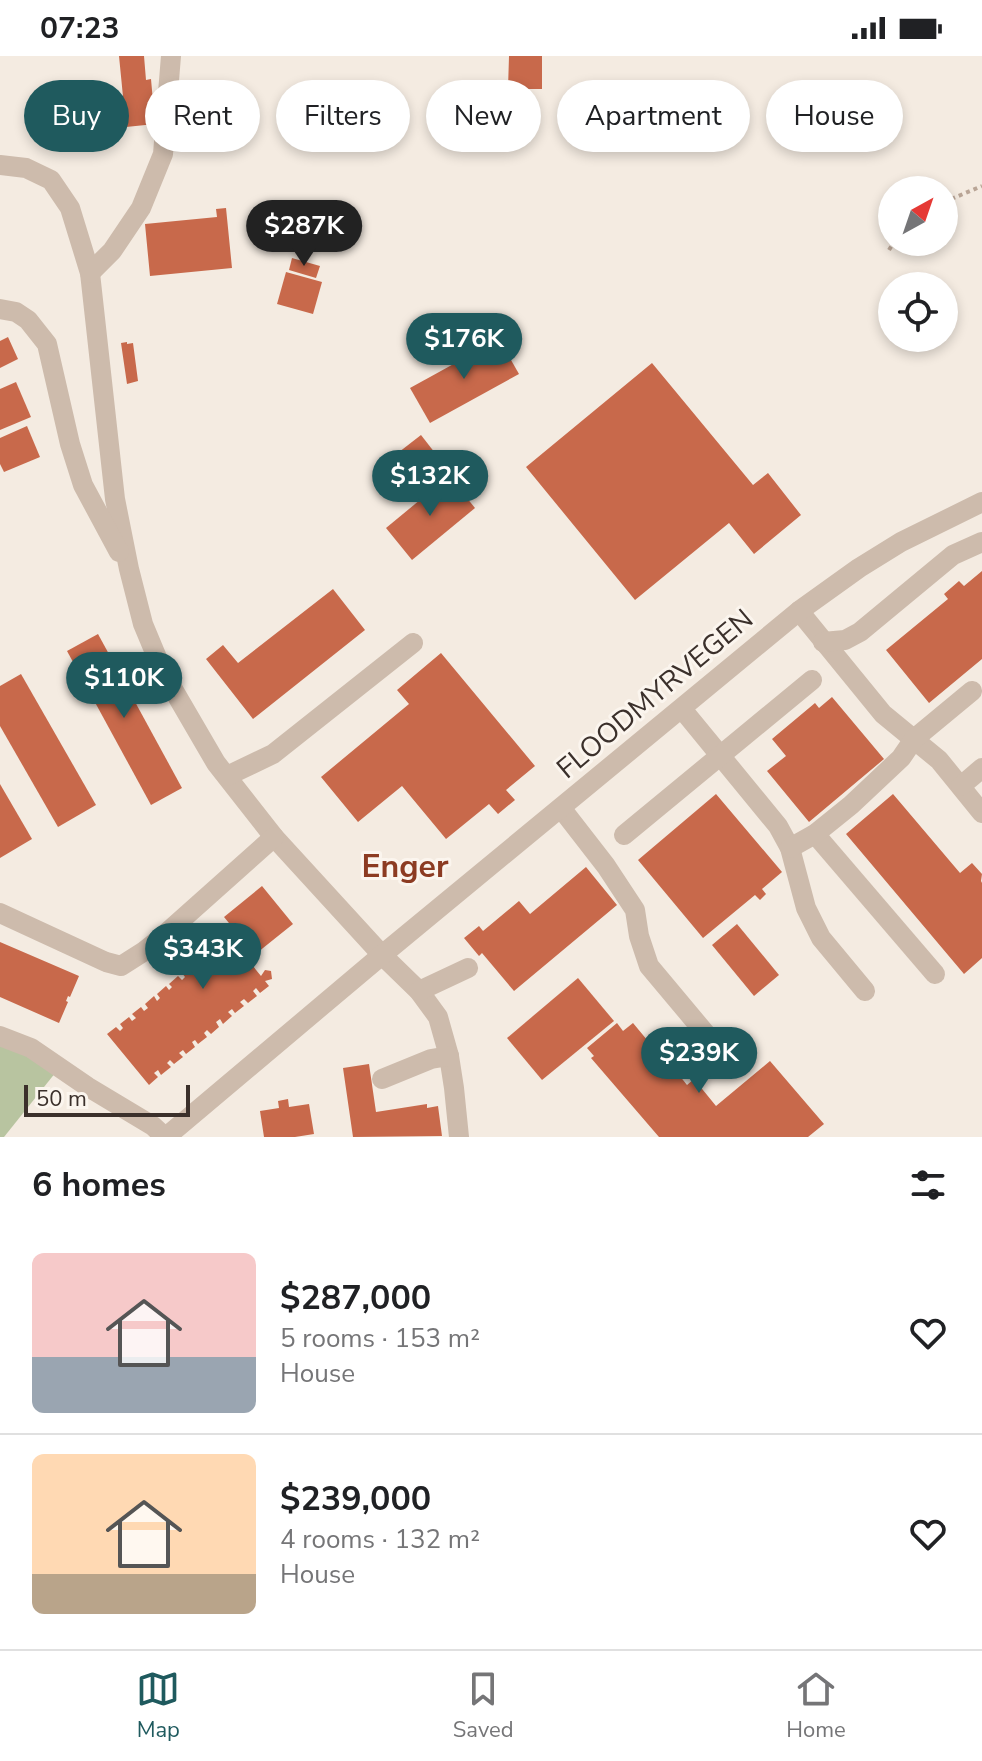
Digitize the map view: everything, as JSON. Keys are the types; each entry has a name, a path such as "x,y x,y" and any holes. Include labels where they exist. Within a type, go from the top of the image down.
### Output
{"street":[{"path":"90,273 112,251 141,208 163,154 171,56"},
{"path":"0,165 26,168 51,180 70,208 90,273 115,499 129,569 143,624 163,672 216,763 274,837 419,991 438,1017 449,1056 459,1137"},
{"path":"0,309 16,312 28,320 47,344 70,444 83,485 129,569"},
{"name":"FLOODMYRVEGEN","path":"165,1137 799,611 901,542 982,502"},
{"path":"823,642 845,640 860,632 953,555 982,542"},
{"path":"799,611 883,714 939,760 982,813"},
{"path":"227,776 273,754 413,643"},
{"path":"624,835 812,680"},
{"path":"790,848 815,834 851,805 901,758 914,739 972,691"},
{"path":"682,709 778,826 790,848 806,908 821,938 865,991"},
{"path":"961,786 982,768"},
{"path":"561,808 635,910 639,936 649,966 726,1058"},
{"path":"815,834 935,974"},
{"path":"0,913 121,966 153,945 274,837"},
{"path":"419,991 468,968"},
{"path":"0,1036 31,1048 98,1094 153,1126 165,1137"},
{"path":"382,1079 431,1059 449,1056"}],"path":[{"path":"958,196 982,186"}],"green space":[{"path":"0,1036 56,1072 4,1137 0,1137"}],"building":[{"path":"119,56 144,56 145,125 129,127 129,80 121,80"},
{"path":"509,56 542,56 542,89 541,80 508,80"},
{"path":"226,208 232,268 150,276 145,224 217,217 216,209"},
{"path":"292,258 320,266 316,278 289,270"},
{"path":"286,272 322,282 313,314 277,304"},
{"path":"8,337 18,359 0,368 0,341"},
{"path":"499,339 519,374 430,423 410,388"},
{"path":"121,343 133,343 138,381 127,384"},
{"path":"652,363 753,485 768,473 801,515 754,554 729,523 635,600 526,467"},
{"path":"16,382 31,417 0,430 0,389"},
{"path":"27,426 40,457 4,472 0,464 0,438"},
{"path":"421,435 442,462 402,493 381,466"},
{"path":"449,476 475,508 412,560 386,528"},
{"path":"982,571 982,659 929,703 886,650 948,599 944,594 959,581 964,586"},
{"path":"333,589 365,630 253,719 206,659 223,645 238,663"},
{"path":"98,634 182,788 151,805 67,651"},
{"path":"441,653 535,766 506,790 515,800 498,814 489,804 446,839 402,786 358,822 321,777 409,704 397,690"},
{"path":"21,674 96,805 58,827 0,726 0,686"},
{"path":"832,697 884,759 809,822 767,771 786,756 772,739 815,703 819,708"},
{"path":"0,784 32,839 0,858"},
{"path":"716,794 782,872 762,889 766,894 760,900 755,895 703,938 638,860"},
{"path":"893,794 960,873 972,863 982,874 982,958 964,974 846,834"},
{"path":"586,867 617,905 514,991 482,953 479,956 464,938 479,926 483,931 519,901 530,914"},
{"path":"262,886 293,924 248,960 261,976 265,970 271,971 272,979 265,981 269,986 260,993 256,988 253,991 257,996 248,1003 244,999 240,1002 244,1006 235,1013 232,1009 228,1012 232,1016 223,1024 220,1019 216,1022 219,1027 211,1034 207,1030 204,1033 207,1037 198,1044 195,1040 192,1042 195,1047 186,1054 183,1050 179,1053 183,1057 174,1064 170,1060 167,1063 171,1067 161,1075 158,1070 154,1073 158,1077 149,1085 107,1034 116,1027 120,1031 123,1028 120,1024 129,1017 132,1021 136,1018 132,1014 141,1007 144,1011 148,1008 145,1004 154,996 157,1001 160,998 157,994 166,986 169,990 172,987 169,984 178,976 182,980 185,977 182,973 190,966 194,970 197,967 194,963 203,956 206,960 209,957 206,953 215,946 219,950 222,947 218,943 228,935 231,940 238,934 224,917"},
{"path":"737,924 779,975 754,996 712,945"},
{"path":"0,942 79,976 59,1023 0,997"},
{"path":"578,978 614,1021 542,1080 507,1038"},
{"path":"617,1023 623,1031 633,1023 677,1076 687,1085 694,1079 716,1106 770,1061 824,1124 808,1137 659,1137 591,1058 594,1056 587,1048"},
{"path":"369,1064 376,1112 427,1104 427,1108 438,1106 442,1136 353,1137 343,1068"},
{"path":"288,1099 289,1107 309,1104 314,1134 264,1137 260,1111 279,1108 278,1101"}],"district":[{"name":"Enger","path":"405,866"}]}
